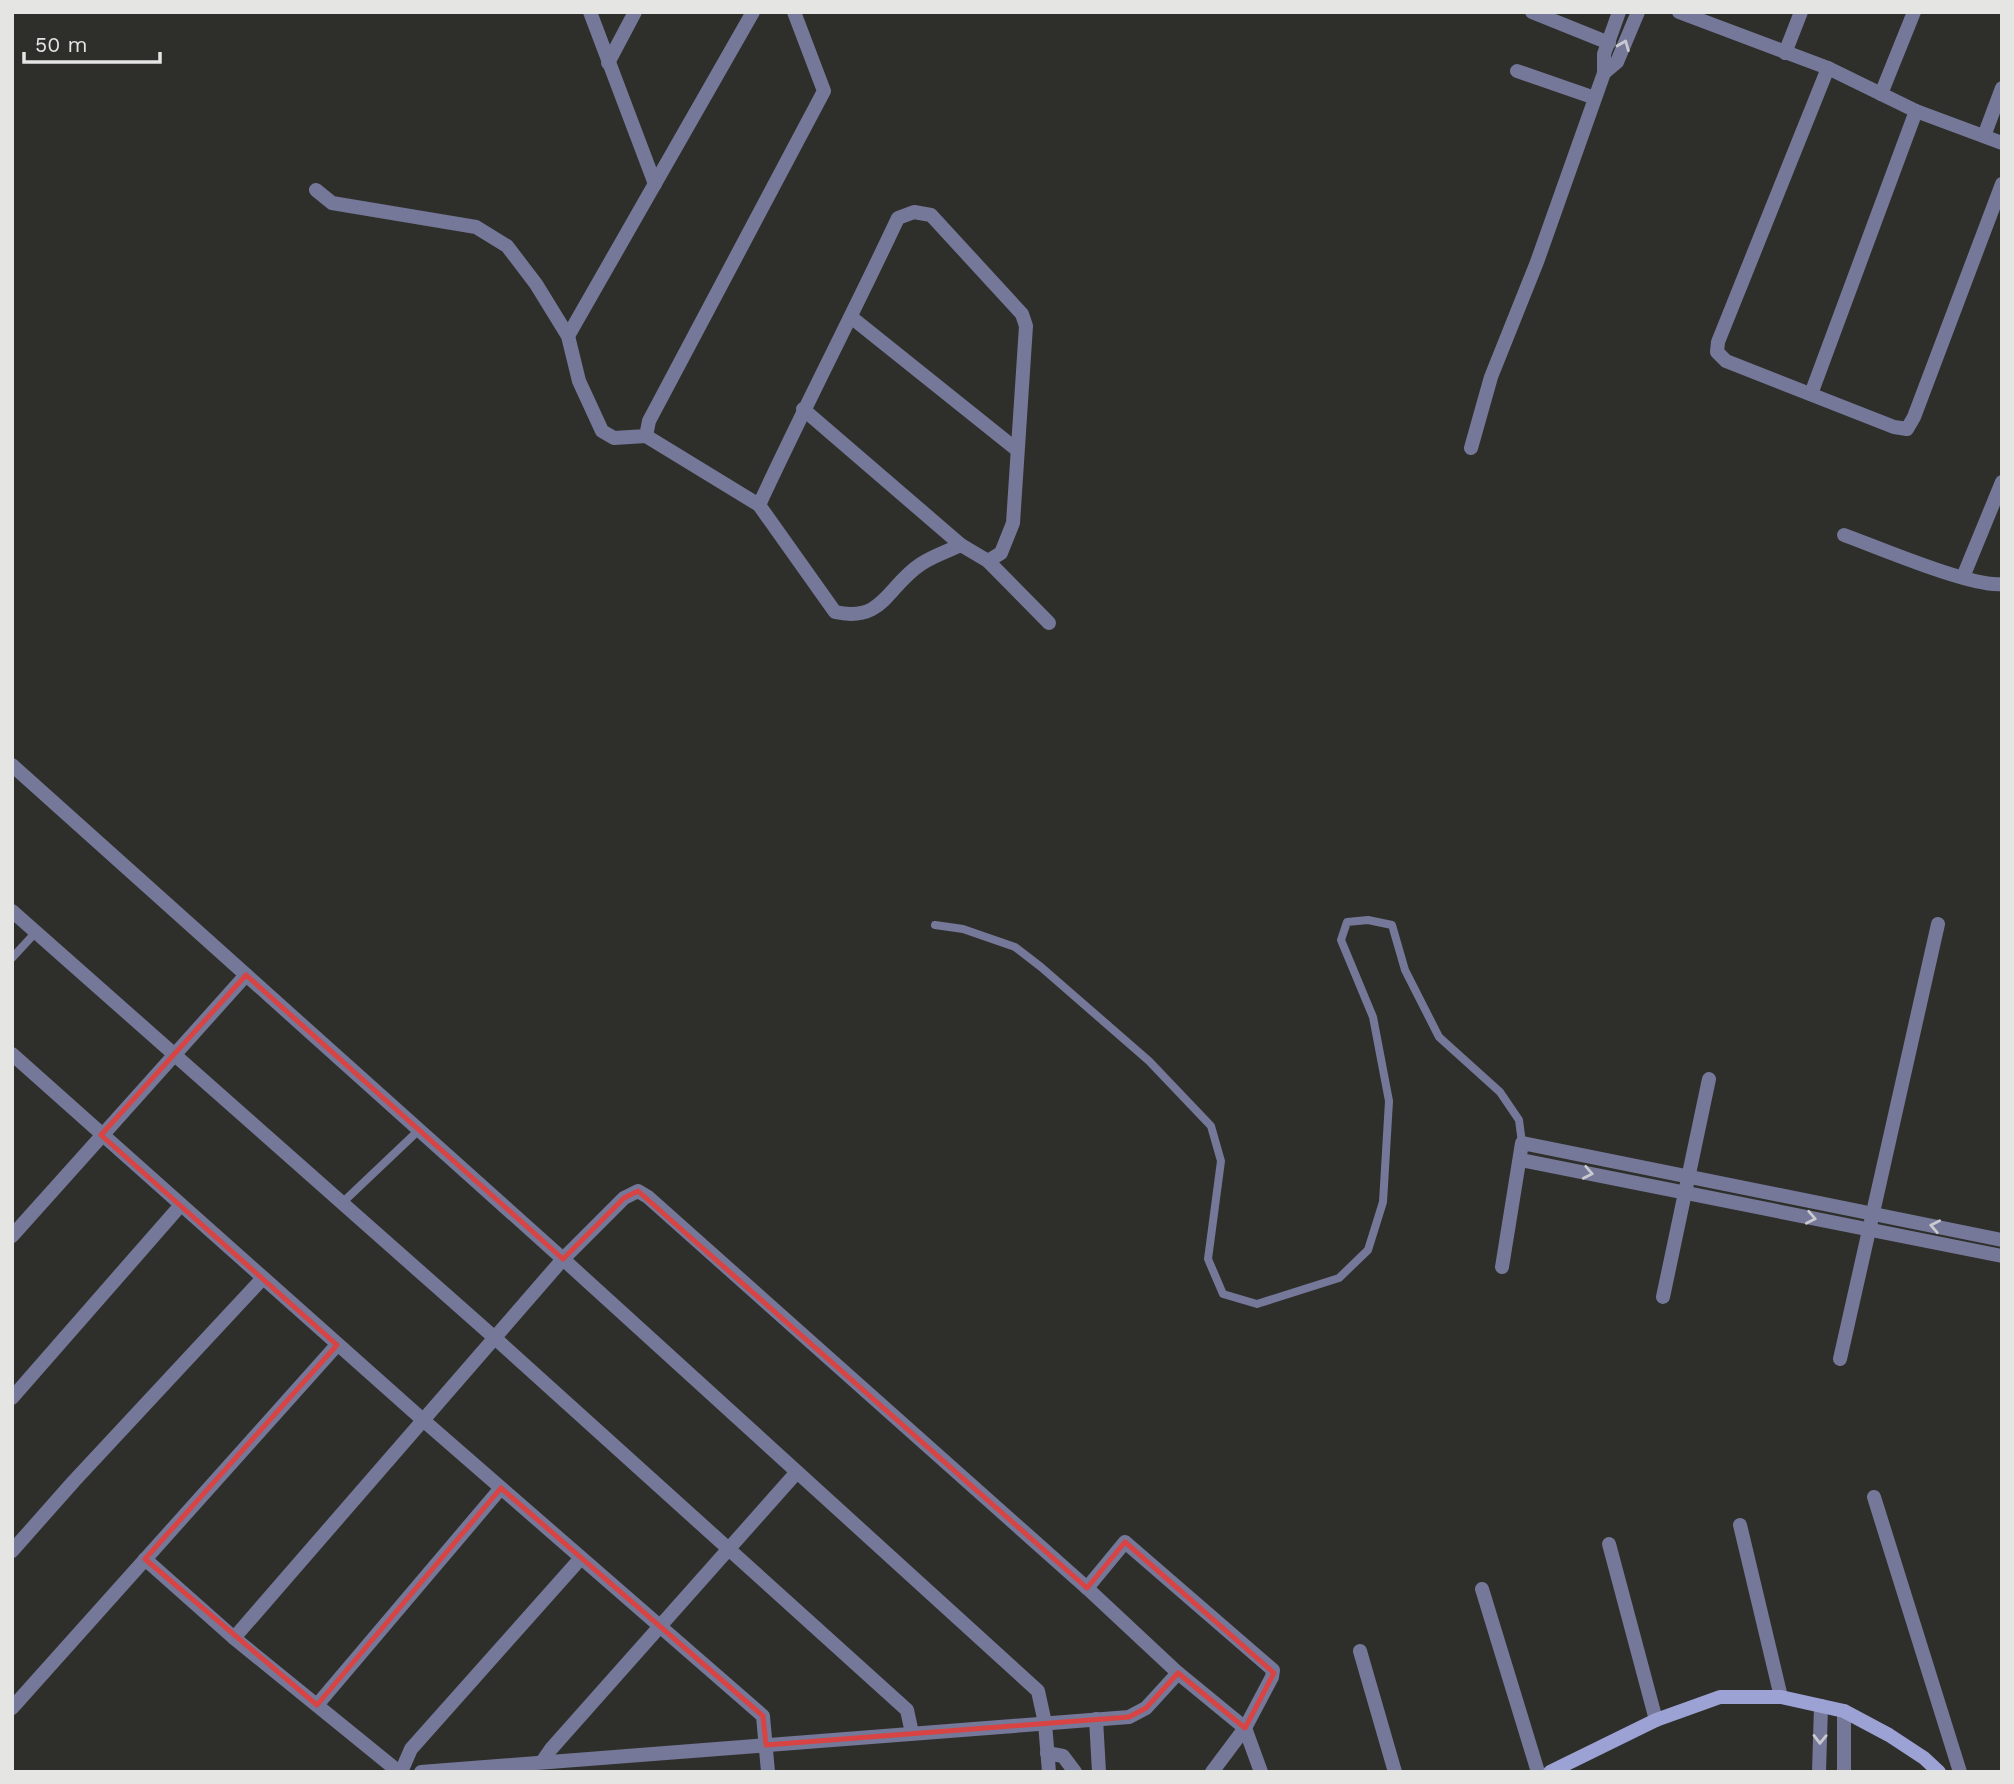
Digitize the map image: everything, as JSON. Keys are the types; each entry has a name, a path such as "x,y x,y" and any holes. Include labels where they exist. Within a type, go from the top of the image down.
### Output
{"main road":[{"path":"1550,1772 1656,1720 1720,1698 1781,1697 1844,1711 1889,1735 1924,1765 1939,1772"}],"street":[{"path":"590,12 655,184"},
{"path":"608,63 635,12"},
{"path":"568,336 753,12"},
{"path":"646,436 649,421 824,91 794,12"},
{"path":"1532,12 1609,43"},
{"path":"1471,448 1491,377 1537,262 1604,73 1604,54 1619,12"},
{"path":"1604,73 1617,62 1638,12"},
{"path":"1679,12 1828,68 1916,111 2002,144"},
{"path":"1785,54 1801,12"},
{"path":"1881,93 1914,12"},
{"path":"1828,68 1718,342 1717,352 1726,361 1894,427 1907,429 1914,418 2002,184"},
{"path":"1517,71 1595,98"},
{"path":"1984,136 2002,88"},
{"path":"1811,394 1916,111"},
{"path":"316,190 332,203 476,228 507,246 536,284 568,336 579,381 601,431 614,438 646,436 759,505 835,612 853,616 874,609 920,565 961,545"},
{"path":"759,505 803,409 898,218 914,212 931,215 1022,314 1026,326 1013,523 1001,553 988,561"},
{"path":"851,317 1016,449"},
{"path":"803,409 961,545 988,561 1049,623"},
{"path":"1963,577 2002,482"},
{"path":"1844,535 1963,577 1992,585 2002,584"},
{"path":"12,765 563,1259 1038,1691 1045,1723 1049,1772"},
{"path":"12,911 496,1339 907,1710 912,1733"},
{"path":"1840,1359 1938,924"},
{"path":"12,1236 246,975"},
{"path":"14,1060 763,1716 768,1772"},
{"path":"1662,1297 1709,1079"},
{"path":"1502,1267 1522,1143 2002,1240"},
{"path":"1521,1160 2002,1256"},
{"path":"234,1638 563,1259 624,1198 638,1191 648,1197 1087,1588 1178,1673 1245,1728 1261,1772"},
{"path":"12,1398 180,1206"},
{"path":"12,1551 263,1278"},
{"path":"12,1708 337,1345"},
{"path":"542,1762 551,1748 797,1472"},
{"path":"317,1705 501,1488"},
{"path":"1874,1497 1959,1772"},
{"path":"1740,1525 1781,1697"},
{"path":"1087,1588 1125,1542 1273,1670 1272,1677 1245,1728 1212,1772"},
{"path":"1609,1544 1656,1720"},
{"path":"145,1559 234,1638 400,1772 411,1749 581,1558"},
{"path":"1482,1590 1538,1772"},
{"path":"1360,1651 1395,1772"},
{"path":"421,1772 1129,1717 1146,1708 1178,1673"},
{"path":"1819,1772 1821,1706"},
{"path":"1844,1711 1844,1772"},
{"path":"1096,1719 1099,1772"},
{"path":"1047,1753 1063,1756 1075,1772"}],"lane":[{"path":"935,925 963,929 1015,947 1149,1061 1211,1126 1221,1161 1208,1259 1223,1294 1256,1304 1339,1278 1368,1250 1383,1202 1390,1101 1373,1017 1340,940 1347,922 1368,920 1392,925 1405,970 1439,1037 1500,1092 1519,1120 1522,1143"},
{"path":"12,958 36,932"},
{"path":"341,1204 419,1130"}],"highlighted area":[{"path":"246,975 563,1259 624,1198 638,1191 1087,1588 1125,1542 1274,1673 1245,1728 1178,1673 1146,1708 1129,1717 766,1745 763,1716 501,1488 317,1705 145,1559 337,1345 101,1135"}]}
